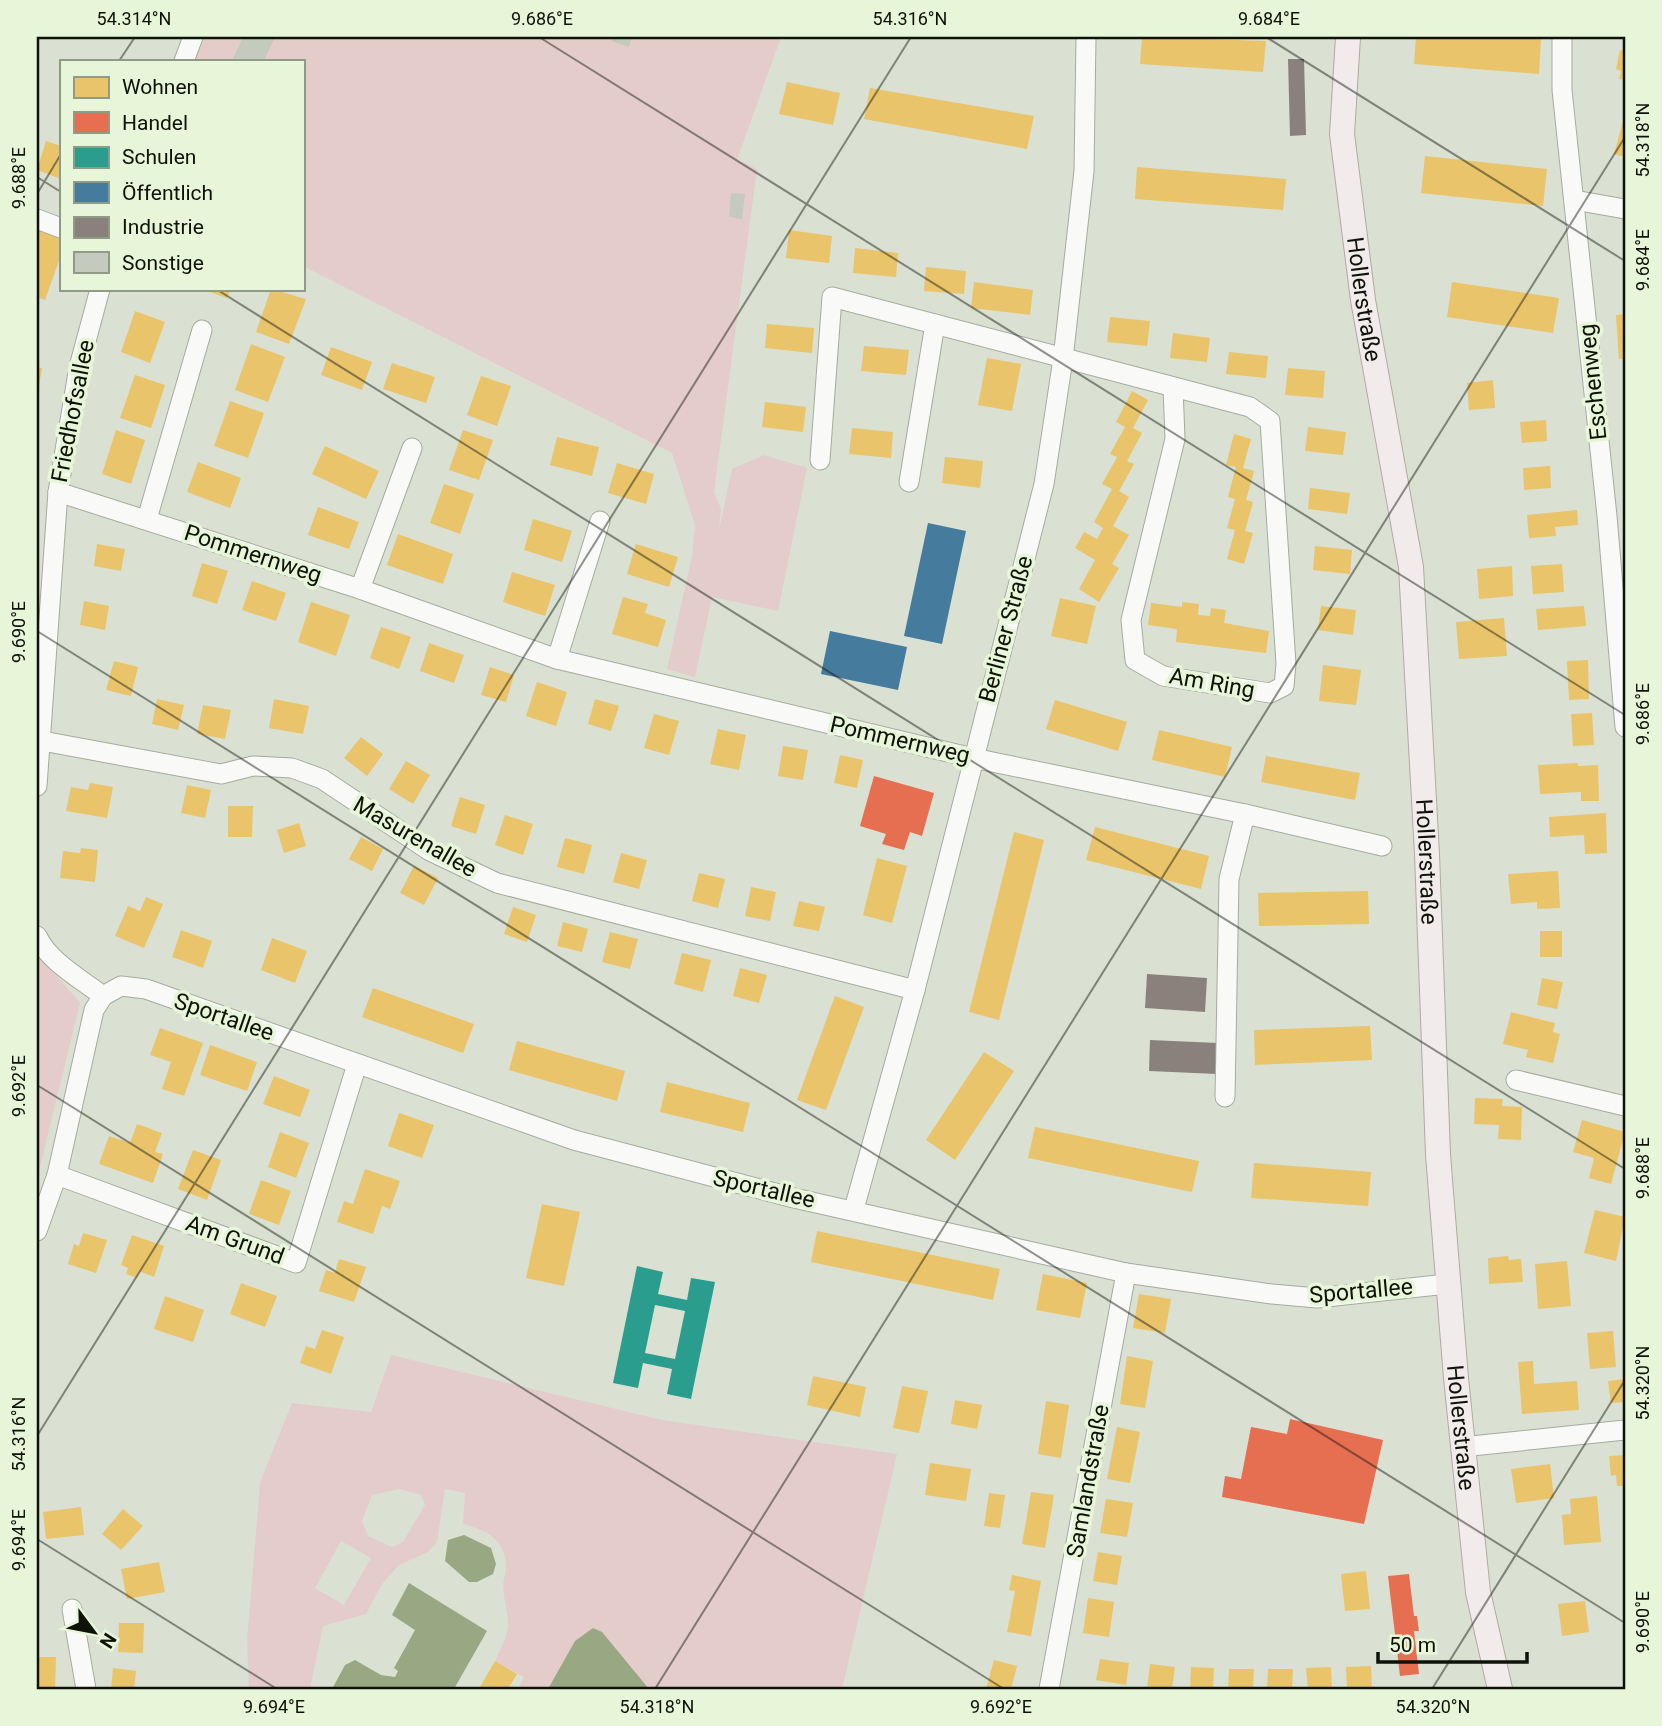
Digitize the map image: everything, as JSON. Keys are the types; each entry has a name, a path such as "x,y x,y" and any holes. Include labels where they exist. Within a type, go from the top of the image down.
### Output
{"main road":[{"name":"Hollerstraße","path":"1348,37 1342,134 1363,300 1411,567 1427,854 1438,1155 1447,1284 1478,1592 1500,1689"}],"street":[{"path":"184,60 194,37"},
{"name":"Berliner Straße","path":"854,1209 915,989 1044,484 1084,171 1086,37"},
{"name":"Eschenweg","path":"1562,37 1562,90 1574,200 1616,516 1625,727"},
{"path":"1574,200 1625,209"},
{"path":"37,219 60,228"},
{"name":"Friedhofsallee","path":"37,786 38,740 58,492 79,367 100,290"},
{"name":"Am Ring","path":"820,460 832,297 1062,359 1174,387 1250,407 1270,421 1286,664 1284,686 1270,693 1163,676 1135,660 1132,620 1175,439 1174,387"},
{"path":"909,482 935,324"},
{"path":"146,519 202,330"},
{"path":"360,589 412,448"},
{"name":"Pommernweg","path":"58,492 360,589 557,659 973,758 1245,814 1382,846"},
{"path":"557,659 600,521"},
{"name":"Masurenallee","path":"38,740 221,774 253,766 292,768 321,779 430,851 497,883 915,989"},
{"path":"1225,1097 1229,878 1245,814"},
{"path":"37,936 41,946 57,961 103,996 94,1010 57,1175 37,1231"},
{"name":"Sportallee","path":"103,996 121,986 146,989 495,1114 635,1158 1126,1273 1317,1298 1447,1284"},
{"name":"Am Grund","path":"57,1175 296,1263 357,1063"},
{"path":"1516,1080 1625,1106"},
{"name":"Samlandstraße","path":"1049,1689 1126,1273"},
{"path":"1462,1447 1625,1430"},
{"path":"72,1609 86,1689"}],"shaded area":[{"path":"205,37 781,37 737,160 757,169 714,492 721,509 719,530 732,469 764,455 807,468 778,611 712,597 695,677 667,669 692,556 695,525 672,453 304,267 304,60 195,60"},
{"path":"37,953 80,1003 37,1179"},
{"path":"391,1355 662,1420 897,1454 842,1689 518,1689 524,1677 495,1661 508,1625 503,1588 505,1557 493,1537 463,1524 465,1493 445,1489 437,1542 428,1552 399,1565 382,1584 366,1614 323,1626 310,1689 249,1689 247,1640 260,1482 292,1403 371,1412","holes":["399,1489 421,1495 425,1505 403,1542 392,1547 368,1536 362,1521 372,1495","341,1541 371,1558 344,1605 315,1588"]},
{"path":"464,1535 491,1548 496,1564 493,1574 477,1582 469,1582 445,1561 448,1540"},
{"path":"409,1583 487,1631 454,1689 332,1689 345,1665 355,1660 381,1675 395,1677 398,1671 394,1668 415,1630 392,1615"},
{"path":"593,1628 602,1632 649,1689 548,1689 575,1641"}],"building: Wohnen":[{"path":"1142,37 1266,41 1263,72 1140,64"},
{"path":"1416,37 1541,38 1539,74 1414,64"},
{"path":"1620,50 1625,51 1625,80 1619,79 1621,71 1616,69"},
{"path":"787,82 840,93 833,125 779,114"},
{"path":"870,88 1034,116 1027,149 864,119"},
{"path":"1623,121 1625,122 1625,157 1614,154"},
{"path":"46,141 60,146 60,179 37,170"},
{"path":"1425,156 1547,169 1543,206 1421,193"},
{"path":"1137,167 1286,179 1283,210 1135,199"},
{"path":"37,228 60,237 60,258 45,300 37,297"},
{"path":"789,230 832,236 829,263 786,258"},
{"path":"855,248 898,253 896,277 853,273"},
{"path":"926,267 966,271 964,294 924,291"},
{"path":"974,282 1033,290 1030,315 971,308"},
{"path":"1452,282 1559,298 1553,333 1447,317"},
{"path":"205,290 231,290 227,298"},
{"path":"271,290 306,299 289,344 256,332"},
{"path":"135,311 165,322 150,363 121,352"},
{"path":"1625,314 1625,359 1619,359 1616,315"},
{"path":"1110,317 1150,321 1147,346 1107,342"},
{"path":"767,324 814,328 812,353 765,348"},
{"path":"1173,333 1210,338 1207,362 1170,358"},
{"path":"251,344 285,357 268,402 235,390"},
{"path":"864,346 909,350 906,375 861,371"},
{"path":"331,347 372,362 362,390 321,375"},
{"path":"1229,352 1268,356 1266,378 1226,374"},
{"path":"987,358 1021,364 1012,411 978,405"},
{"path":"392,363 435,377 426,403 383,389"},
{"path":"37,367 42,368 38,392 37,392"},
{"path":"1288,368 1325,371 1323,398 1285,395"},
{"path":"135,375 165,385 151,428 120,418"},
{"path":"481,376 511,386 497,426 467,415"},
{"path":"1493,380 1495,408 1469,410 1467,383"},
{"path":"1132,391 1148,400 1133,428 1142,433 1127,461 1134,464 1119,491 1129,497 1113,526 1129,535 1112,564 1119,568 1099,602 1079,589 1095,560 1075,548 1084,532 1097,539 1103,528 1094,522 1112,489 1102,484 1117,457 1110,454 1125,427 1116,422"},
{"path":"230,401 264,413 248,458 214,446"},
{"path":"765,402 806,407 803,432 762,427"},
{"path":"1546,420 1547,441 1522,443 1520,422"},
{"path":"1308,427 1346,432 1343,455 1305,451"},
{"path":"852,428 893,432 891,458 849,454"},
{"path":"116,430 145,440 131,484 102,474"},
{"path":"463,430 493,440 479,480 449,470"},
{"path":"1234,434 1251,439 1243,468 1254,471 1246,500 1253,502 1245,531 1253,533 1244,564 1227,559 1235,530 1227,528 1235,499 1228,497 1236,467 1226,465"},
{"path":"557,437 599,447 592,476 550,465"},
{"path":"325,446 379,471 366,499 312,474"},
{"path":"945,457 983,461 980,488 942,483"},
{"path":"198,462 241,478 230,508 187,492"},
{"path":"617,463 654,474 646,504 608,493"},
{"path":"1550,466 1551,488 1524,490 1523,468"},
{"path":"444,484 474,494 460,534 430,523"},
{"path":"1310,488 1350,493 1347,514 1308,509"},
{"path":"318,507 359,522 349,549 308,535"},
{"path":"1577,510 1578,525 1555,527 1556,536 1529,538 1527,515"},
{"path":"533,519 572,531 562,562 524,550"},
{"path":"398,534 453,554 443,584 387,565"},
{"path":"97,544 125,549 121,571 94,566"},
{"path":"636,544 678,557 669,587 627,574"},
{"path":"1315,546 1352,550 1350,574 1313,570"},
{"path":"202,563 228,571 217,604 192,596"},
{"path":"1562,564 1564,592 1533,594 1531,566"},
{"path":"1512,566 1513,596 1479,599 1477,569"},
{"path":"512,572 555,585 545,616 503,602"},
{"path":"252,581 286,593 276,621 242,610"},
{"path":"623,597 648,604 645,613 666,620 658,647 612,634"},
{"path":"1060,598 1096,606 1087,644 1051,636"},
{"path":"84,601 109,606 105,630 80,625"},
{"path":"311,602 350,615 336,656 298,642"},
{"path":"1182,602 1199,604 1198,615 1210,616 1211,608 1226,610 1224,623 1269,631 1266,653 1176,642 1177,629 1148,625 1151,603 1182,607"},
{"path":"1321,606 1356,610 1353,635 1318,630"},
{"path":"1584,606 1586,626 1538,630 1536,609"},
{"path":"1504,618 1507,656 1459,659 1456,622"},
{"path":"381,627 411,637 399,669 370,658"},
{"path":"429,643 464,655 454,683 420,671"},
{"path":"1588,660 1589,699 1569,700 1567,661"},
{"path":"114,661 138,667 131,696 106,690"},
{"path":"1323,665 1361,670 1356,705 1319,701"},
{"path":"490,667 514,675 506,702 481,695"},
{"path":"537,682 567,692 556,726 526,716"},
{"path":"157,699 184,705 178,730 152,724"},
{"path":"274,699 309,706 303,734 269,728"},
{"path":"595,699 619,706 611,731 588,724"},
{"path":"1055,700 1127,722 1118,751 1046,729"},
{"path":"203,705 231,710 225,739 197,734"},
{"path":"1592,713 1594,745 1573,746 1571,714"},
{"path":"654,714 679,721 669,755 644,748"},
{"path":"718,729 746,735 739,770 710,764"},
{"path":"1159,730 1232,747 1225,777 1152,760"},
{"path":"361,737 383,754 367,776 344,758"},
{"path":"783,746 808,750 803,780 778,776"},
{"path":"840,755 863,760 857,788 834,783"},
{"path":"1266,756 1360,773 1355,800 1261,782"},
{"path":"406,761 430,775 413,804 389,789"},
{"path":"1578,763 1578,766 1598,765 1599,801 1581,801 1581,792 1540,794 1538,765"},
{"path":"90,783 113,787 107,818 66,811 71,787 88,790"},
{"path":"187,785 211,790 205,818 181,813"},
{"path":"460,797 485,805 476,834 451,826"},
{"path":"228,806 253,806 252,837 228,837"},
{"path":"1606,813 1607,853 1585,854 1584,835 1550,837 1549,817"},
{"path":"505,815 533,824 523,855 495,845"},
{"path":"299,823 306,846 284,853 277,830"},
{"path":"1095,827 1209,856 1201,889 1086,860"},
{"path":"1014,832 1044,840 999,1020 969,1012"},
{"path":"361,837 383,849 372,871 349,859"},
{"path":"565,838 592,845 584,874 557,867"},
{"path":"81,848 98,850 95,882 60,878 63,851 80,853"},
{"path":"621,853 647,860 639,889 613,882"},
{"path":"877,858 907,866 892,923 863,915"},
{"path":"414,866 438,878 424,905 400,893"},
{"path":"1558,871 1560,908 1537,909 1537,902 1511,904 1508,874"},
{"path":"699,873 725,879 718,908 692,901"},
{"path":"751,887 776,892 770,921 745,916"},
{"path":"1368,891 1369,924 1259,926 1258,893"},
{"path":"146,897 163,904 144,948 115,936 128,906 140,911"},
{"path":"799,901 825,907 819,931 793,926"},
{"path":"513,907 536,915 527,942 504,934"},
{"path":"563,922 588,929 582,952 557,946"},
{"path":"181,930 212,941 203,968 172,957"},
{"path":"1540,931 1562,931 1562,957 1540,957"},
{"path":"610,932 638,939 630,969 602,962"},
{"path":"272,938 307,951 295,983 261,970"},
{"path":"682,953 711,960 703,992 674,984"},
{"path":"740,968 767,975 759,1003 733,996"},
{"path":"1542,978 1563,982 1557,1009 1537,1005"},
{"path":"373,988 474,1024 463,1053 362,1017"},
{"path":"835,996 864,1007 826,1110 797,1100"},
{"path":"1511,1012 1555,1023 1553,1032 1560,1034 1553,1063 1526,1057 1528,1050 1503,1044"},
{"path":"1370,1026 1372,1060 1255,1065 1254,1030"},
{"path":"160,1028 203,1043 184,1096 162,1089 171,1062 150,1055"},
{"path":"517,1041 625,1071 617,1101 509,1070"},
{"path":"210,1045 257,1062 247,1091 200,1075"},
{"path":"984,1052 1014,1071 955,1160 926,1140"},
{"path":"274,1076 310,1090 300,1117 263,1104"},
{"path":"667,1082 750,1103 743,1132 660,1112"},
{"path":"1475,1098 1503,1099 1502,1106 1522,1107 1521,1140 1498,1139 1499,1125 1474,1124"},
{"path":"399,1113 434,1125 422,1158 388,1146"},
{"path":"1582,1120 1625,1132 1611,1184 1589,1178 1594,1158 1573,1152"},
{"path":"137,1124 162,1133 155,1152 163,1154 153,1183 99,1164 109,1136 130,1143"},
{"path":"1035,1127 1199,1161 1192,1192 1028,1158"},
{"path":"280,1132 309,1143 296,1178 268,1167"},
{"path":"193,1150 221,1160 207,1200 178,1189"},
{"path":"1254,1163 1371,1172 1368,1206 1251,1198"},
{"path":"365,1169 400,1181 390,1209 382,1206 373,1234 337,1222 344,1201 353,1204"},
{"path":"261,1180 291,1191 279,1225 249,1214"},
{"path":"542,1204 580,1212 564,1286 526,1278"},
{"path":"1595,1210 1625,1217 1616,1261 1584,1253"},
{"path":"817,1231 1000,1269 993,1300 811,1262"},
{"path":"83,1233 107,1240 96,1273 68,1264 74,1244 79,1246"},
{"path":"132,1235 164,1246 154,1277 139,1271 137,1278 126,1274 128,1268 121,1265"},
{"path":"1508,1256 1509,1260 1521,1259 1523,1282 1489,1284 1488,1258"},
{"path":"339,1259 366,1267 354,1302 319,1291 326,1270 335,1273"},
{"path":"1567,1261 1571,1306 1538,1309 1535,1264"},
{"path":"1043,1274 1087,1283 1080,1318 1036,1310"},
{"path":"241,1283 277,1296 265,1327 230,1314"},
{"path":"1139,1294 1171,1299 1165,1333 1133,1328"},
{"path":"165,1296 204,1310 193,1342 154,1329"},
{"path":"322,1330 344,1337 331,1374 300,1363 306,1346 315,1349"},
{"path":"1613,1331 1616,1367 1590,1369 1587,1333"},
{"path":"1127,1356 1153,1361 1145,1408 1120,1404"},
{"path":"1533,1361 1534,1384 1577,1381 1579,1410 1522,1414 1518,1362"},
{"path":"813,1376 866,1387 860,1417 807,1405"},
{"path":"1625,1379 1625,1402 1611,1403 1608,1381"},
{"path":"902,1386 928,1391 919,1433 893,1428"},
{"path":"955,1400 982,1405 977,1429 951,1424"},
{"path":"1046,1401 1069,1405 1061,1458 1038,1454"},
{"path":"1117,1427 1140,1432 1130,1483 1107,1479"},
{"path":"1625,1455 1625,1486 1617,1486 1616,1475 1611,1476 1609,1456"},
{"path":"930,1463 971,1469 966,1501 925,1495"},
{"path":"1550,1464 1554,1498 1516,1503 1511,1469"},
{"path":"1031,1492 1054,1495 1045,1548 1022,1544"},
{"path":"989,1493 1005,1495 1000,1528 984,1526"},
{"path":"1597,1496 1601,1542 1564,1545 1562,1515 1571,1514 1570,1499"},
{"path":"1106,1499 1133,1503 1127,1537 1100,1533"},
{"path":"81,1507 84,1535 46,1539 43,1512"},
{"path":"123,1509 143,1526 121,1550 102,1534"},
{"path":"1098,1552 1122,1556 1117,1585 1093,1581"},
{"path":"159,1562 165,1592 127,1599 121,1569"},
{"path":"1366,1571 1370,1609 1345,1611 1341,1574"},
{"path":"1012,1575 1041,1581 1031,1636 1007,1632 1015,1591 1009,1590"},
{"path":"1088,1598 1114,1602 1109,1637 1083,1633"},
{"path":"1585,1601 1589,1632 1562,1636 1558,1604"},
{"path":"119,1623 144,1623 143,1653 118,1652"},
{"path":"37,1657 56,1657 55,1689 37,1689"},
{"path":"1100,1659 1129,1663 1126,1685 1096,1680"},
{"path":"994,1660 1017,1666 1011,1689 986,1689"},
{"path":"495,1661 517,1674 508,1689 479,1689"},
{"path":"1150,1664 1175,1667 1172,1689 1147,1689"},
{"path":"1371,1666 1372,1689 1347,1689 1346,1667"},
{"path":"1191,1667 1214,1668 1213,1689 1190,1689"},
{"path":"1331,1667 1332,1689 1308,1689 1306,1668"},
{"path":"113,1668 136,1671 134,1689 111,1689"},
{"path":"1229,1669 1254,1669 1253,1689 1228,1689"},
{"path":"1268,1669 1293,1669 1292,1689 1267,1689"}],"building: Handel":[{"path":"874,776 934,793 922,836 910,832 904,850 882,844 886,834 860,826"},
{"path":"1290,1419 1383,1440 1364,1524 1222,1497 1225,1476 1241,1479 1251,1427 1287,1434"},
{"path":"1409,1574 1414,1616 1417,1616 1419,1631 1414,1631 1419,1674 1400,1676 1388,1576"}],"building: Schulen":[{"path":"637,1266 663,1272 658,1294 687,1300 691,1278 715,1282 691,1399 667,1394 672,1369 643,1363 638,1388 613,1383","holes":["655,1305 685,1311 675,1359 645,1353"]}],"building: Öffentlich":[{"path":"928,523 966,531 942,644 904,636"},
{"path":"830,631 907,647 898,690 821,674"}],"building: Industrie":[{"path":"1288,59 1304,59 1306,135 1290,136"},
{"path":"1147,974 1207,978 1205,1012 1145,1008"},
{"path":"1150,1040 1218,1043 1217,1074 1149,1071"}],"building: Sonstige":[{"path":"243,37 275,37 264,60 232,60"},
{"path":"613,37 632,37 629,47 612,41"},
{"path":"731,193 745,194 742,219 729,217"}]}
